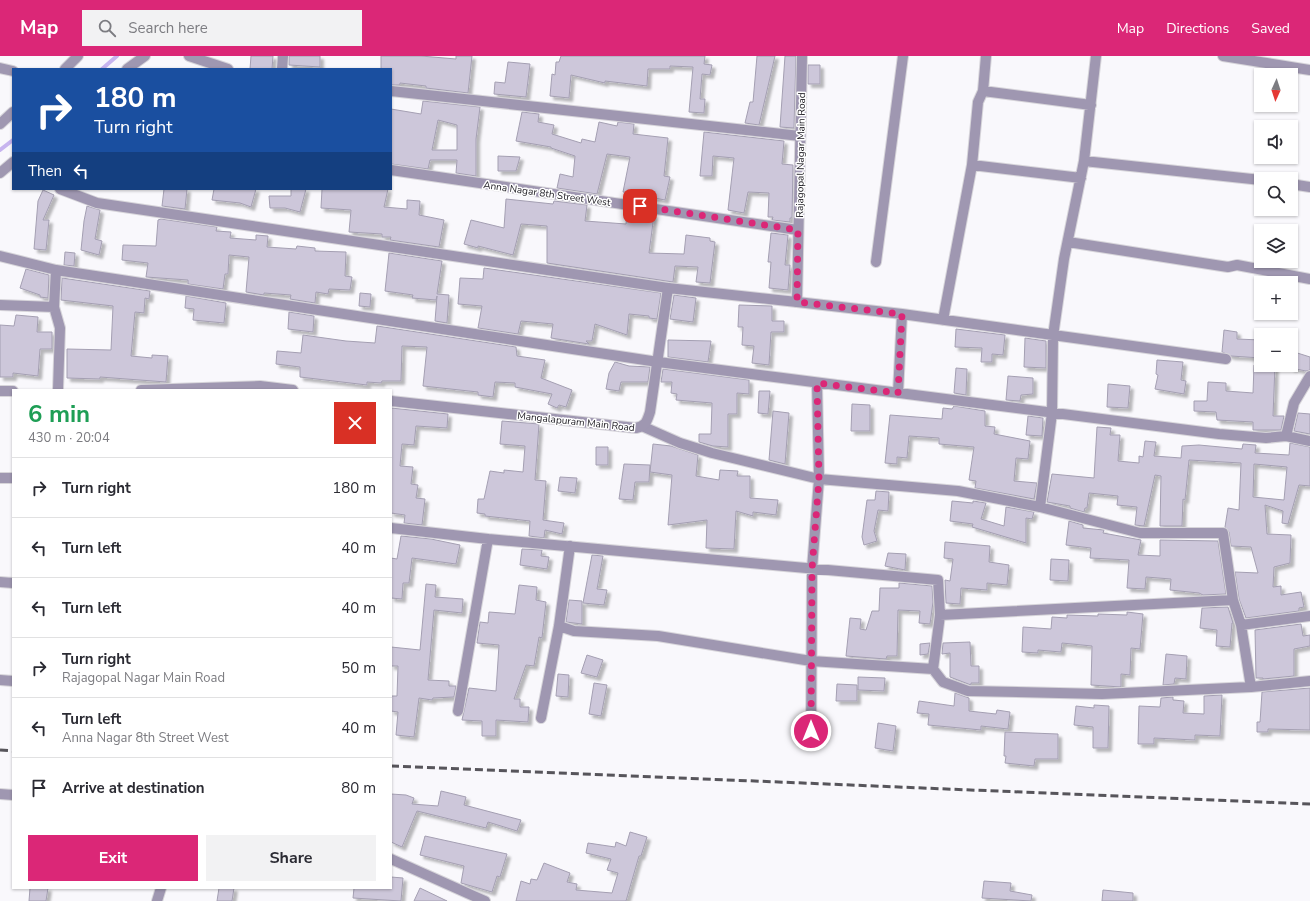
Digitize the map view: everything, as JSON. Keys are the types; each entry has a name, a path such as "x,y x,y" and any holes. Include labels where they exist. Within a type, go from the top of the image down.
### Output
{"street":[{"path":"66,68 78,56"},
{"path":"128,68 145,56"},
{"path":"188,56 225,68"},
{"path":"282,68 283,56"},
{"name":"Rajagopal Nagar Main Road","path":"797,302 802,56"},
{"path":"876,262 903,56"},
{"path":"943,320 972,165 978,102 983,91 986,56"},
{"path":"1040,507 1052,413 1053,336 1068,242 1084,161 1096,56"},
{"path":"1223,56 1310,70"},
{"path":"0,68 12,71"},
{"path":"392,91 800,136"},
{"path":"983,91 1090,105"},
{"path":"0,124 12,113"},
{"path":"1084,161 1254,179"},
{"path":"972,165 1081,178"},
{"name":"Anna Nagar 8th Street West","path":"392,170 798,230"},
{"path":"1298,185 1310,187"},
{"path":"63,190 97,203 668,288 902,314 1226,359"},
{"path":"1068,242 1228,267 1238,265 1310,279"},
{"path":"0,256 56,270 658,362 1219,434 1266,438 1286,436 1310,441"},
{"path":"56,270 54,307 60,328 58,389"},
{"name":"Mangalapuram Main Road","path":"392,401 636,428 644,426 650,412 668,288"},
{"path":"0,305 54,307"},
{"path":"898,393 902,314"},
{"path":"1286,436 1294,404 1310,376"},
{"path":"811,745 812,569 819,479 817,383"},
{"path":"195,389 260,386 285,389"},
{"path":"0,391 12,391"},
{"path":"644,426 680,443 712,453 819,479 958,491 1040,507 1140,533 1223,533 1233,600 1241,624 1251,687"},
{"path":"0,478 12,478"},
{"path":"392,528 488,539 938,580 940,615 933,669 942,682 968,691 1102,694 1251,687 1310,681"},
{"path":"458,711 488,539"},
{"path":"541,718 558,626 570,546"},
{"path":"0,582 12,583"},
{"path":"940,615 1233,600"},
{"path":"1241,624 1310,616"},
{"path":"558,626 574,631 658,636 811,661 933,669"},
{"path":"0,680 12,680"},
{"path":"0,794 12,795"},
{"path":"392,858 485,901"},
{"path":"157,901 161,889"}],"building":[{"path":"251,56 273,56 272,68 250,68"},
{"path":"289,56 320,56 320,67 289,65"},
{"path":"381,56 421,56 456,59 456,56 472,56 468,93 400,83 400,85 392,85 392,68 381,68"},
{"path":"561,56 705,56 704,64 712,65 710,75 702,74 700,99 705,99 704,113 689,112 693,67 670,66 670,69 648,69 647,86 605,81 605,83 571,75 569,98 550,96 552,74 555,75 556,62 559,62"},
{"path":"757,56 775,56 759,125 745,123 750,102 753,102"},
{"path":"785,56 796,56 794,128 780,127"},
{"path":"508,62 530,64 526,97 494,94 495,82 505,83"},
{"path":"808,65 820,65 820,84 808,84"},
{"path":"423,101 480,107 476,139 476,176 456,173 457,160 430,160 428,169 392,164 392,109 421,114","holes":["438,120 457,125 457,150 432,150"]},
{"path":"522,112 539,114 538,122 554,125 552,134 581,143 582,139 595,142 599,122 617,126 618,122 634,124 633,134 668,138 664,176 670,177 665,200 623,192 630,157 607,154 597,194 557,188 560,174 573,177 575,156 551,147 516,141"},
{"path":"704,132 784,141 782,164 793,165 792,218 790,218 790,222 772,220 773,217 768,217 769,193 748,192 744,213 728,210 734,158 713,156 712,176 700,176"},
{"path":"498,156 520,157 516,171 498,171"},
{"path":"43,190 54,195 43,220 49,220 46,250 34,249 38,201"},
{"path":"164,190 187,190 185,209 162,206"},
{"path":"214,190 256,190 251,207 240,203 212,200"},
{"path":"291,190 306,190 300,212 285,208 270,208 269,196 291,196"},
{"path":"322,190 388,190 384,207 407,209 407,200 420,201 419,215 444,220 439,247 390,240 391,237 382,237 382,234 349,232 351,210 321,208"},
{"path":"506,199 553,204 554,201 587,205 585,221 626,224 627,212 654,215 649,253 684,254 686,235 710,238 710,241 715,242 710,283 696,282 698,267 675,266 673,282 547,263 547,226 521,224 513,255 464,244 471,220 504,228"},
{"path":"87,206 100,210 95,239 102,241 99,255 81,250"},
{"path":"161,219 217,227 216,231 231,232 230,238 256,240 256,235 268,236 267,247 296,249 297,246 315,248 315,251 346,252 345,276 352,277 350,290 329,289 328,294 316,292 315,303 290,299 291,295 264,293 264,295 246,292 249,257 229,255 228,274 225,274 223,289 188,284 188,280 146,277 148,263 122,260 123,245 156,246 158,220"},
{"path":"771,233 788,235 785,265 790,265 788,290 769,288 771,262 768,262"},
{"path":"65,252 75,253 74,266 64,265"},
{"path":"389,253 442,261 437,294 449,295 447,323 435,321 437,296 436,300 412,298 413,295 385,291"},
{"path":"484,268 661,293 657,319 649,318 649,316 629,314 627,335 595,324 592,341 586,341 589,344 551,338 553,324 521,321 518,334 478,328 482,306 458,304 460,278 483,279"},
{"path":"26,269 49,275 48,298 40,297 40,295 20,288"},
{"path":"62,278 150,291 149,299 145,298 144,313 135,312 131,356 152,358 152,355 168,356 166,382 100,377 100,379 67,378 67,349 111,350 113,306 61,300"},
{"path":"360,293 371,294 370,307 359,306"},
{"path":"674,295 696,298 693,322 670,319"},
{"path":"186,296 226,303 224,323 193,320 194,309 185,308"},
{"path":"739,305 772,306 772,321 784,321 784,332 771,332 769,365 752,363 754,346 742,345 743,327 738,327"},
{"path":"289,312 314,316 313,332 288,329"},
{"path":"16,315 38,317 37,332 52,332 52,349 40,349 38,376 13,373 13,377 0,377 0,325 14,326"},
{"path":"377,326 516,347 517,356 545,360 541,378 572,390 566,407 559,405 557,408 548,404 552,394 515,387 515,383 495,382 493,397 478,395 478,392 423,386 427,347 402,346 401,381 382,381 381,383 367,382 367,385 300,377 300,367 276,364 277,351 301,353 303,335 346,341 375,343"},
{"path":"956,329 1005,335 1003,355 992,354 992,362 981,362 982,348 955,347"},
{"path":"1224,330 1237,332 1237,339 1254,340 1254,358 1231,356 1222,352"},
{"path":"1025,338 1046,341 1046,368 1024,367"},
{"path":"668,340 711,341 708,362 668,357"},
{"path":"1298,353 1310,357 1310,370 1298,369"},
{"path":"1157,360 1183,362 1181,380 1186,381 1184,394 1155,389 1158,375 1156,374"},
{"path":"615,362 629,366 650,367 648,382 621,382 619,391 606,389 609,373"},
{"path":"1254,365 1254,372 1275,372 1273,416 1284,416 1281,430 1253,430 1253,422 1217,420 1216,412 1194,411 1194,401 1207,401 1208,382 1226,383 1226,391 1253,393"},
{"path":"956,368 967,369 966,395 954,393"},
{"path":"663,369 749,380 749,394 737,393 737,414 728,414 728,447 713,446 699,442 699,434 711,434 712,403 676,400 677,394 671,393 672,382 661,382"},
{"path":"1008,376 1033,378 1033,394 1021,395 1020,401 1006,400"},
{"path":"1108,384 1130,386 1128,408 1107,407"},
{"path":"759,391 770,391 768,414 758,413"},
{"path":"852,404 870,405 870,431 851,431"},
{"path":"954,406 985,411 985,426 995,427 994,434 1030,441 1028,459 1016,458 1014,481 1037,483 1034,499 975,488 976,481 969,480 974,447 939,444 939,438 909,436 907,458 897,457 897,464 885,463 890,415 942,419 943,408 952,409"},
{"path":"392,408 448,414 447,428 416,426 414,445 402,444 400,466 413,467 411,484 418,485 416,498 425,499 422,525 404,523 405,515 392,513"},
{"path":"773,411 789,413 785,464 769,460"},
{"path":"1298,413 1310,414 1310,434 1294,431"},
{"path":"1028,416 1043,418 1042,436 1026,435"},
{"path":"502,421 539,424 535,480 546,481 543,520 564,523 562,534 545,530 544,538 529,536 530,521 485,516 485,514 477,513 478,499 484,499 490,471 504,473 504,470 523,472 525,446 500,444"},
{"path":"1097,427 1111,428 1110,435 1120,435 1118,461 1139,463 1139,456 1143,457 1145,441 1156,442 1154,456 1181,458 1182,446 1199,445 1242,449 1243,444 1256,445 1255,453 1289,455 1290,443 1310,447 1310,486 1299,485 1288,524 1282,523 1283,511 1265,505 1267,534 1291,535 1290,563 1274,567 1273,587 1281,586 1281,595 1301,592 1304,607 1299,608 1299,611 1246,618 1239,599 1235,572 1258,573 1251,547 1231,546 1229,532 1225,527 1228,508 1239,510 1241,463 1189,460 1185,500 1183,499 1182,526 1160,526 1161,476 1155,475 1144,526 1135,525 1137,507 1117,505 1118,496 1089,493 1087,508 1085,508 1084,512 1070,508 1070,506 1047,502 1052,474 1094,478","holes":["1254,464 1287,467 1284,500 1253,497"]},
{"path":"653,444 671,446 698,455 696,476 719,480 720,470 738,471 737,476 750,476 750,498 778,500 776,515 753,512 753,516 736,511 734,549 706,548 707,520 668,525 672,475 650,472"},
{"path":"596,447 608,447 608,465 596,465"},
{"path":"624,464 650,465 649,482 635,482 633,500 619,499"},
{"path":"560,477 577,478 575,493 558,491"},
{"path":"876,491 889,492 888,511 878,510 874,531 877,541 864,545 862,537 867,500 875,500"},
{"path":"952,501 973,503 973,501 986,503 981,519 1004,526 1006,507 1034,512 1032,519 1026,518 1026,543 972,527 973,524 950,521"},
{"path":"1069,521 1083,525 1083,528 1104,530 1103,533 1141,540 1138,555 1160,556 1160,540 1218,541 1226,594 1203,595 1199,593 1170,590 1171,579 1146,577 1145,589 1127,588 1129,560 1090,558 1091,548 1066,545"},
{"path":"401,536 431,539 460,545 456,564 412,558 409,583 403,583 402,599 392,598 392,558 397,559"},
{"path":"945,542 990,546 989,562 1009,565 1007,585 987,583 987,590 961,588 960,604 946,603 945,580 950,581 953,559 944,558"},
{"path":"522,549 542,550 541,556 549,557 547,569 520,565"},
{"path":"888,553 906,554 905,570 885,566"},
{"path":"592,555 603,556 597,589 607,590 604,605 583,603"},
{"path":"1051,559 1069,560 1068,581 1050,580"},
{"path":"899,583 932,586 933,602 930,624 919,623 920,611 898,610 897,656 887,656 886,659 846,656 850,618 861,619 860,629 866,630 872,611 879,611 880,588 899,588"},
{"path":"426,584 436,585 435,597 463,599 462,613 434,610 428,680 449,681 449,686 456,686 454,697 433,698 432,700 419,698 414,737 396,735 398,712 392,711 392,696 397,696 398,666 392,666 392,647 420,650"},
{"path":"519,585 537,587 536,600 546,602 542,638 539,637 534,666 526,665 514,699 520,699 520,707 529,707 528,722 496,720 496,736 482,736 482,721 462,720 469,688 496,691 499,645 477,643 480,622 488,623 489,612 515,614"},
{"path":"569,600 582,601 582,624 566,622"},
{"path":"1228,607 1233,623 1230,647 1216,646 1217,630 1200,628 1202,608"},
{"path":"1127,612 1143,614 1140,649 1131,648 1130,675 1121,674 1121,687 1091,685 1092,646 1062,643 1061,652 1038,650 1038,653 1022,652 1023,627 1051,629 1052,617 1067,618 1067,615 1098,616 1098,614 1127,615"},
{"path":"1301,624 1303,636 1310,635 1310,646 1294,649 1294,676 1263,679 1256,678 1255,630"},
{"path":"970,642 971,666 979,666 979,683 971,683 971,685 950,677 950,653 942,654 943,643"},
{"path":"930,643 928,654 920,655 920,644"},
{"path":"1166,654 1187,656 1186,679 1175,678 1174,684 1163,685"},
{"path":"587,655 603,660 597,677 581,673"},
{"path":"558,674 569,675 568,697 556,696"},
{"path":"858,677 885,678 884,691 858,690"},
{"path":"594,683 607,685 601,716 589,714"},
{"path":"837,684 857,685 857,701 836,701"},
{"path":"1310,688 1310,730 1268,729 1268,732 1257,732 1257,722 1260,722 1262,692"},
{"path":"955,693 969,698 969,711 996,714 997,710 1010,712 1008,729 981,726 981,730 928,725 929,714 917,713 919,701 954,706"},
{"path":"1222,695 1220,736 1195,735 1195,740 1154,738 1154,744 1138,744 1139,706 1160,707 1161,698 1173,697 1173,700 1184,701 1183,713 1204,714 1204,696"},
{"path":"1094,705 1109,706 1108,748 1093,748 1093,727 1074,725 1076,706 1094,708"},
{"path":"878,723 896,726 893,751 875,748"},
{"path":"1005,732 1058,734 1058,759 1035,759 1034,766 1005,763"},
{"path":"441,791 466,797 464,805 521,820 517,831 488,822 486,828 417,811 402,847 392,842 392,794 406,795 414,798 412,804 438,806"},
{"path":"630,832 647,837 641,856 639,856 626,901 516,901 521,881 530,884 531,879 537,880 544,863 570,873 567,882 577,884 576,890 612,893 618,873 607,870 611,859 586,853 588,843 615,847 616,842 626,846"},
{"path":"425,836 507,854 500,877 497,876 492,892 461,883 464,866 420,855"},
{"path":"392,877 403,878 401,901 353,898 354,889 392,889"},
{"path":"984,881 1011,883 1010,891 1032,895 1031,901 982,898"},
{"path":"420,888 447,901 414,901"},
{"path":"30,889 48,889 46,901 29,901"},
{"path":"219,889 234,889 232,901 217,901"},
{"path":"1103,890 1133,893 1133,901 1102,901"}],"waterway":[{"path":"103,68 117,56"},
{"path":"0,150 12,141"}],"railway":[{"path":"0,750 12,751"},
{"path":"392,766 1310,804"}],"route":[{"path":"640,206 798,230 797,302 902,314 898,393 817,383 819,479 812,569 811,731"}]}
